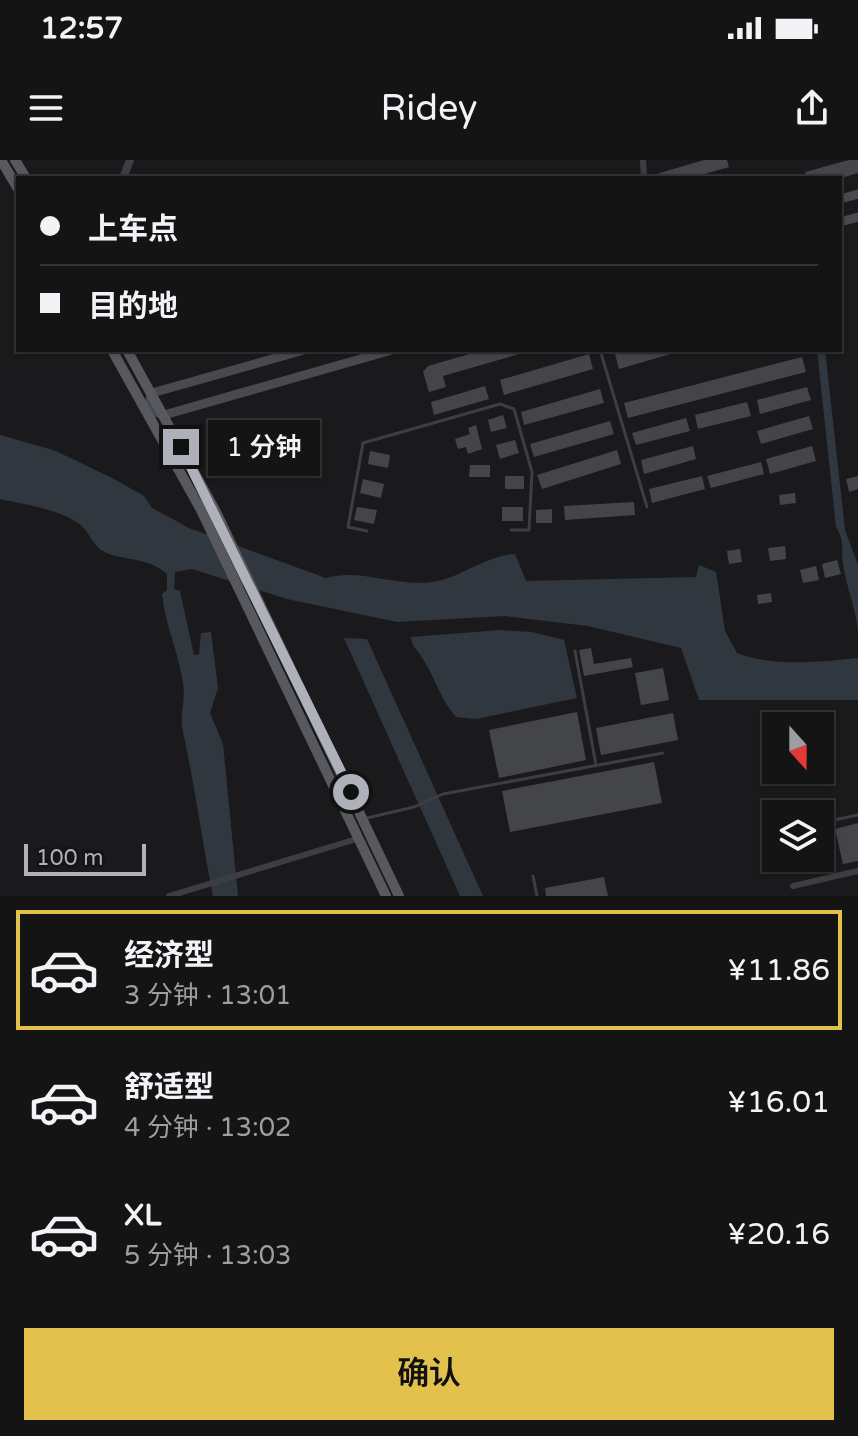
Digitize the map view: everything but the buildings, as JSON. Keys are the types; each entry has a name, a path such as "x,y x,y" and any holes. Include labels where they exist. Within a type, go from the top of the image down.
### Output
{"main road":[{"path":"1,160 16,186"},
{"path":"113,352 201,510 386,896"},
{"path":"128,352 216,512 399,896"},
{"path":"152,393 297,352"},
{"path":"147,409 164,415 385,352"},
{"path":"147,409 152,393"}],"street":[{"path":"169,896 360,838"},
{"path":"793,886 858,871"}],"lane":[{"path":"601,352 647,507"},
{"path":"367,531 348,527 363,443 500,404 514,409 532,472 529,530 511,530"},
{"path":"575,651 596,765"},
{"path":"364,819 414,807 443,794 663,753"},
{"path":"834,820 858,815"},
{"path":"533,876 537,896"}],"shaded area":[{"path":"817,352 825,352 845,530 858,565 858,632 844,572 842,541 836,527"},
{"path":"0,435 56,451 116,480 144,496 152,508 189,528 326,578 352,575 432,582 494,558 515,554 526,581 696,577 699,565 716,572 725,631 737,653 781,662 858,658 858,700 699,700 681,648 588,626 504,616 397,622 287,599 192,569 175,572 174,589 180,591 194,655 199,654 201,633 211,632 218,688 210,713 223,744 238,896 213,896 182,726 184,690 162,594 167,590 167,574 146,562 103,551 78,523 69,518 0,499"},
{"path":"500,630 532,632 564,640 577,698 476,719 456,717 411,637"},
{"path":"344,638 367,639 483,896 460,896"}],"route":[{"path":"181,447 216,512 351,792"}]}
